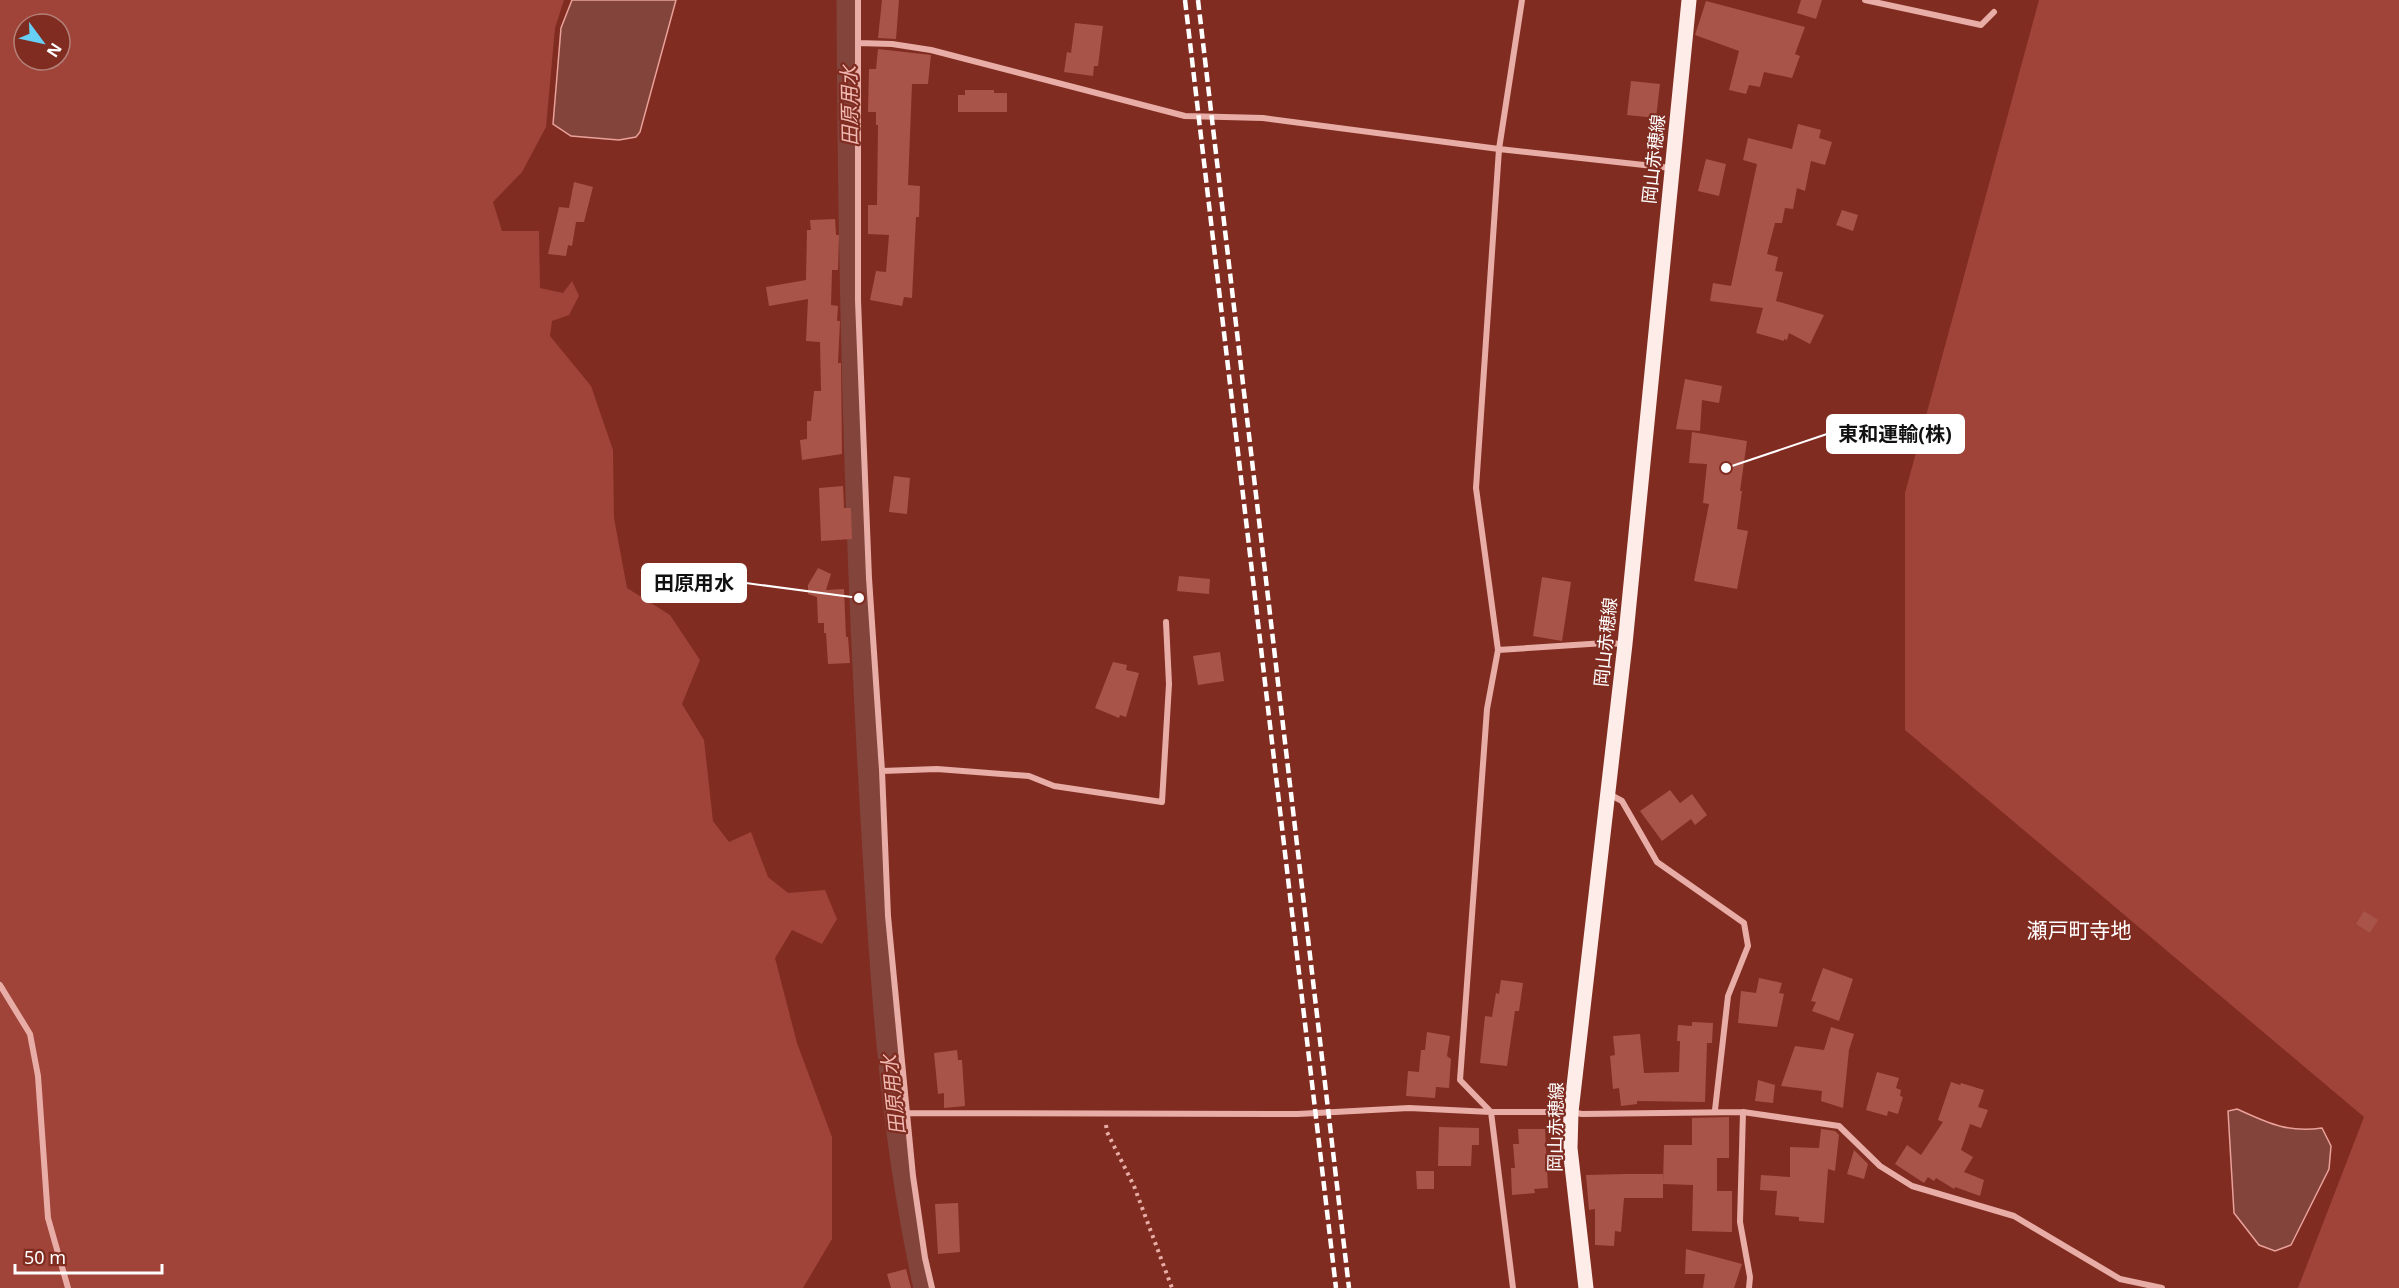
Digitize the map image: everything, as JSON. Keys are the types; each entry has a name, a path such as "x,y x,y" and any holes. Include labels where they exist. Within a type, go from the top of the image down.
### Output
{"main road":[{"name":"岡山赤穂線","path":"1586,1288 1570,1148 1571,1112 1625,644 1689,0"}],"street":[{"path":"858,0 858,301 869,578 882,771 888,916 916,1200 932,1288"},
{"path":"1513,1288 1491,1112 1460,1080 1487,709 1498,650 1476,488 1499,149 1522,0"},
{"path":"1865,0 1981,25 1994,12"},
{"path":"858,43 892,44 931,50 1185,116 1263,118 1499,149 1671,168"},
{"path":"882,771 937,769 1029,776 1054,786 1162,802 1169,684 1166,622"},
{"path":"1498,650 1605,643 1625,644"},
{"path":"1608,793 1622,801 1657,862 1744,923 1748,946 1728,996 1715,1110"},
{"path":"0,985 30,1034 38,1076 48,1218 68,1288"},
{"path":"907,1113 1298,1114 1409,1108 1582,1114 1715,1110 1743,1112 1839,1126 1880,1166 1912,1186 2014,1216 2120,1279 2162,1288"},
{"path":"1743,1112 1740,1222 1750,1277 1749,1288"}],"path":[{"path":"1104,1114 1107,1132 1134,1186 1172,1288"}],"shaded area":[{"path":"0,0 564,0 555,28 546,127 522,172 493,202 502,231 539,231 540,288 563,293 572,281 579,296 569,315 552,321 550,336 591,386 613,450 614,518 627,588 670,615 700,660 682,704 704,740 713,821 729,842 751,832 768,877 788,893 825,890 837,919 822,944 792,930 775,958 797,1043 832,1137 832,1239 803,1288 0,1288"},
{"path":"572,0 676,0 640,132 636,137 619,140 571,136 553,124 561,28"},
{"path":"2039,0 2399,0 2399,1288 2298,1288 2364,1117 1905,730 1905,493"},
{"path":"2237,1109 2278,1126 2298,1129 2322,1128 2331,1146 2329,1169 2291,1245 2275,1251 2259,1245 2234,1213 2228,1111"}],"building":[{"path":"882,0 899,0 896,39 878,38"},
{"path":"1801,0 1822,0 1816,19 1797,13"},
{"path":"1706,1 1805,27 1795,54 1800,56 1792,78 1764,72 1760,87 1749,85 1746,94 1729,90 1739,51 1695,35"},
{"path":"1075,23 1103,26 1098,66 1094,66 1093,76 1064,72 1067,52 1071,53"},
{"path":"878,49 931,55 928,84 912,84 908,185 920,186 919,217 916,217 912,298 904,297 902,306 870,300 876,271 886,272 889,235 868,234 868,205 877,205 878,125 876,125 876,112 868,112 869,69 876,69"},
{"path":"1631,81 1660,84 1656,118 1627,115"},
{"path":"965,90 994,90 994,93 1007,93 1007,112 958,112 958,95 965,95"},
{"path":"1798,124 1821,130 1819,138 1832,142 1825,165 1811,161 1805,191 1797,188 1793,209 1785,208 1782,223 1775,223 1767,254 1778,257 1775,271 1783,272 1776,301 1824,315 1810,344 1789,333 1787,340 1784,339 1784,341 1756,333 1763,308 1710,301 1713,283 1731,286 1757,164 1743,160 1748,138 1792,149"},
{"path":"1706,159 1726,164 1719,196 1698,191"},
{"path":"574,182 593,187 584,222 576,222 572,246 568,245 566,256 548,254 559,207 569,208"},
{"path":"1842,210 1858,215 1853,231 1836,225"},
{"path":"835,219 836,235 839,235 838,270 832,270 831,305 838,306 837,321 840,321 838,363 841,363 842,454 802,460 800,440 807,439 807,421 811,421 814,391 821,391 820,342 806,341 808,299 769,306 766,287 806,280 807,230 811,230 810,220"},
{"path":"1685,379 1722,386 1719,403 1702,400 1700,431 1676,429"},
{"path":"1692,432 1747,441 1737,529 1748,531 1737,589 1694,581 1709,504 1703,503 1707,464 1689,463"},
{"path":"894,476 910,478 907,514 889,512"},
{"path":"843,486 844,508 851,508 852,539 821,541 819,488"},
{"path":"818,568 831,574 826,590 844,589 846,637 848,637 850,663 828,664 824,623 818,623 817,597 808,594 808,585"},
{"path":"1179,576 1210,579 1209,594 1177,591"},
{"path":"1542,577 1571,582 1562,641 1533,636"},
{"path":"1220,652 1224,681 1198,685 1193,656"},
{"path":"1113,662 1127,665 1126,670 1139,673 1126,717 1120,715 1119,718 1095,708"},
{"path":"1670,790 1680,803 1692,794 1707,815 1695,825 1691,819 1662,841 1640,811"},
{"path":"2364,911 2378,920 2370,933 2356,924"},
{"path":"1823,968 1853,979 1839,1021 1812,1011 1816,1002 1811,1001"},
{"path":"1759,978 1782,983 1779,993 1784,994 1777,1027 1738,1023 1741,991 1756,993"},
{"path":"1501,980 1523,983 1519,1011 1515,1011 1507,1066 1480,1063 1485,1016 1492,1017"},
{"path":"1692,1022 1713,1023 1712,1043 1707,1043 1705,1102 1637,1101 1637,1104 1621,1106 1619,1088 1613,1089 1610,1056 1615,1055 1613,1036 1640,1034 1644,1073 1679,1072 1678,1025 1692,1026"},
{"path":"1831,1027 1854,1034 1849,1050 1843,1108 1821,1101 1822,1091 1781,1086 1795,1046 1824,1050"},
{"path":"1427,1032 1450,1036 1447,1056 1451,1059 1449,1088 1436,1087 1435,1098 1406,1096 1408,1071 1419,1072 1421,1050 1425,1050"},
{"path":"957,1050 958,1060 962,1060 965,1106 944,1108 944,1093 938,1094 934,1053"},
{"path":"1877,1072 1899,1078 1896,1088 1901,1090 1900,1096 1903,1097 1898,1114 1888,1111 1887,1116 1866,1110"},
{"path":"1758,1080 1775,1085 1773,1103 1755,1101"},
{"path":"1951,1082 1984,1090 1978,1107 1988,1110 1981,1128 1970,1124 1961,1150 1973,1157 1964,1172 1984,1180 1980,1196 1955,1187 1954,1189 1936,1178 1934,1181 1928,1177 1924,1183 1895,1164 1907,1145 1921,1155 1943,1122 1938,1120"},
{"path":"1729,1117 1729,1158 1717,1158 1717,1191 1732,1191 1732,1232 1692,1231 1693,1185 1663,1184 1664,1145 1692,1145 1692,1118"},
{"path":"1439,1127 1479,1128 1479,1145 1472,1145 1471,1166 1438,1166"},
{"path":"1518,1129 1545,1129 1548,1188 1534,1189 1535,1193 1512,1195 1511,1168 1515,1168 1513,1144 1519,1144"},
{"path":"1821,1129 1835,1131 1839,1135 1835,1171 1828,1169 1824,1223 1799,1221 1799,1217 1775,1215 1777,1191 1760,1190 1761,1175 1790,1177 1790,1147 1819,1148"},
{"path":"1854,1150 1868,1164 1864,1179 1847,1174"},
{"path":"1416,1171 1434,1171 1434,1189 1417,1189"},
{"path":"1663,1174 1663,1198 1624,1198 1621,1232 1615,1231 1614,1246 1595,1245 1595,1209 1589,1210 1586,1175"},
{"path":"958,1203 960,1252 938,1254 935,1204"},
{"path":"1686,1249 1742,1264 1734,1288 1703,1288 1705,1274 1685,1274"},
{"path":"906,1269 911,1288 891,1288 887,1274"}],"waterway":[{"name":"田原用水","path":"847,0 855,479 876,897 892,1094 911,1224 924,1288"}],"railway":[{"path":"1185,0 1336,1288"},
{"path":"1198,0 1349,1288"}],"place":[{"name":"東和運輸(株)","path":"1726,468"},
{"name":"田原用水","path":"859,598"}],"district":[{"name":"瀬戸町寺地","path":"2079,930"}]}
